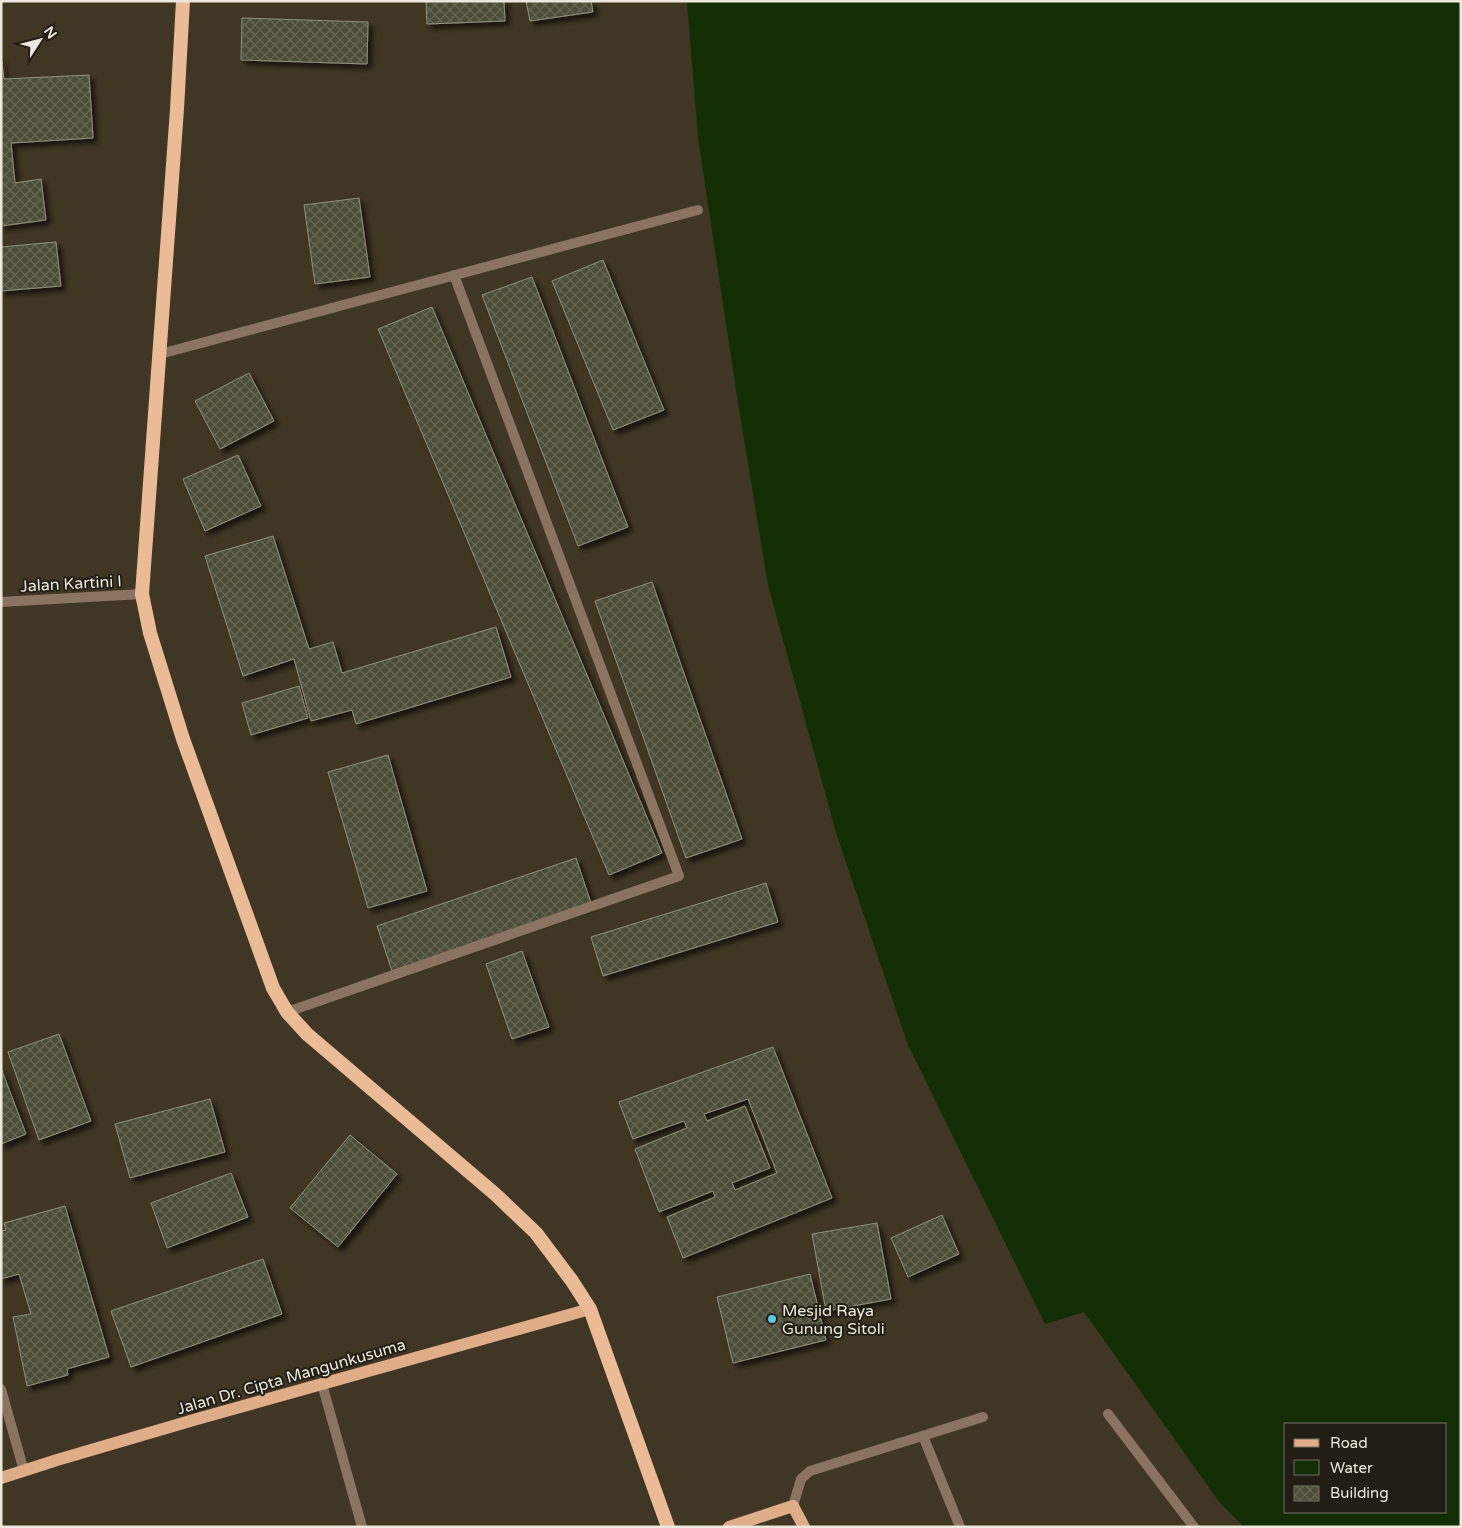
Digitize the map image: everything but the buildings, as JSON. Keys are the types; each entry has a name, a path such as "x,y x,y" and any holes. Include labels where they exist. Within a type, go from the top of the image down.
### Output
{"highway":[{"path":"183,1 142,594 150,633 182,739 273,988 287,1012 307,1034 495,1194 536,1233 590,1309 668,1527"}],"main road":[{"name":"Jalan Dr. Cipta Mangunkusuma","path":"1,1478 197,1419 590,1309"},
{"path":"729,1527 793,1506 804,1527"}],"street":[{"path":"160,354 698,210"},
{"path":"287,1012 679,876 454,275"},
{"name":"Jalan Kartini I","path":"1,602 142,594"},
{"path":"322,1384 362,1527"},
{"path":"1,1389 24,1470"},
{"path":"1108,1414 1194,1527"},
{"path":"793,1506 801,1479 810,1471 983,1418"},
{"path":"923,1436 960,1527"}],"water":[{"path":"687,1 1461,1 1461,1527 1244,1527 1220,1503 1084,1312 1045,1324 908,1045 837,836 768,585 698,138"}],"place":[{"name":"Mesjid Raya Gunung Sitoli","path":"772,1319"}]}
